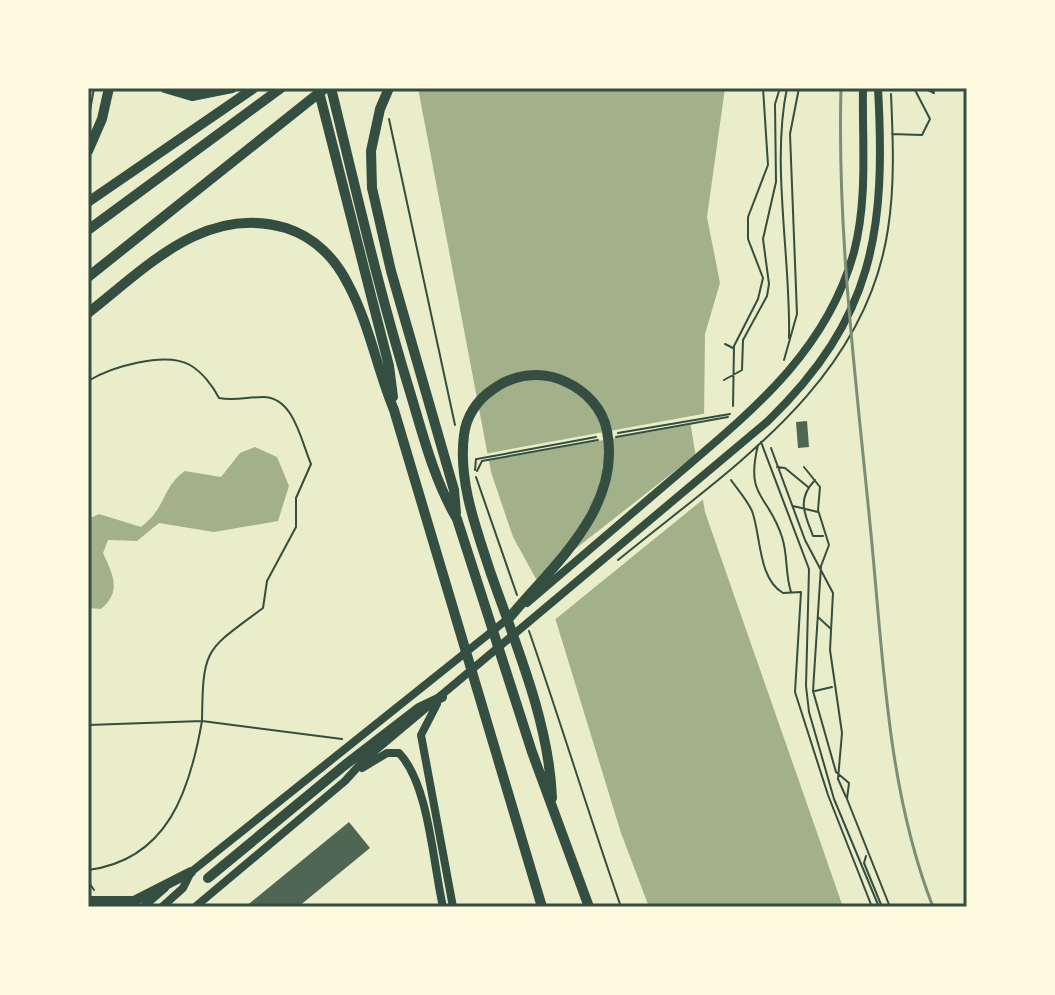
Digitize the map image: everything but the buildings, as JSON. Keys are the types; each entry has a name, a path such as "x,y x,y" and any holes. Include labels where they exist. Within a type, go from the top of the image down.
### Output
{"highway":[{"path":"88,151 102,119 109,88"},
{"path":"165,88 192,96 232,88"},
{"path":"88,202 254,88"},
{"path":"88,230 281,88"},
{"path":"318,88 389,366 394,410"},
{"path":"88,277 328,88 401,363 443,495 457,519"},
{"path":"389,88 375,129 372,188 391,271 454,490 457,519 532,752 589,907"},
{"path":"88,313 199,231 235,221 293,230 326,252 348,283 394,410 542,907"},
{"path":"510,617 587,526 603,494 609,458 608,437 602,416 585,394 562,380 534,374 507,381 483,396 471,413 464,435 465,475 473,520 524,671 551,766 553,805"},
{"path":"208,878 345,765 419,708 442,697"},
{"path":"92,899 134,901 186,873"}],"main road":[{"path":"345,781 364,760 768,421 823,362 851,314 872,251 879,206 878,91"},
{"path":"143,907 510,617 736,425 784,380 815,341 837,299 857,237 864,174 863,92"},
{"path":"442,697 421,735 453,907"},
{"path":"195,907 345,781 387,753 399,753 409,763 418,785 443,907"},
{"path":"162,907 183,888 186,873"}],"path":[{"path":"88,122 94,88"},
{"path":"733,406 734,349 758,299 763,278 748,239 748,217 768,165 763,88"},
{"path":"724,380 744,370 743,340 767,296 769,271 763,239 774,194 775,104 780,88"},
{"path":"787,88 781,159 790,303 789,344"},
{"path":"781,369 797,314 790,134 799,88"},
{"path":"892,134 922,135 930,119 914,88"},
{"path":"924,88 934,93 932,88"},
{"path":"388,115 456,428"},
{"path":"768,165 781,159"},
{"path":"725,344 734,349"},
{"path":"88,381 102,373 164,360 189,364 212,386 219,398 267,397 282,401 290,412 311,464 296,498 296,527 267,581 263,608 210,648 203,679 202,721 185,793 167,824 145,848 102,869 88,870"},
{"path":"477,471 482,461 736,416 723,414"},
{"path":"757,434 759,440 752,463 754,488 782,537 786,574 792,594"},
{"path":"761,440 809,569 806,686 809,712 834,799 881,907"},
{"path":"771,448 792,506 833,593 833,687 842,733 838,782 847,797 867,855 890,907"},
{"path":"470,455 476,459 475,474 517,595"},
{"path":"777,467 785,468 809,488"},
{"path":"804,467 820,487 819,512 829,545 821,566 813,691 839,774 849,783 847,797"},
{"path":"816,479 809,488 802,509 813,536 824,535"},
{"path":"731,480 751,509 774,586 783,593 801,592 795,692 828,795 872,907"},
{"path":"792,506 819,512"},
{"path":"817,616 832,631"},
{"path":"527,625 621,907"},
{"path":"813,691 833,687"},
{"path":"88,725 202,721 351,741"},
{"path":"867,855 864,863 881,907"},
{"path":"88,881 92,899"}],"shaded area":[{"path":"418,88 725,88 707,217 720,283 705,334 704,416 690,421 705,512 843,907 649,907 621,833 552,608 513,537 491,472"},
{"path":"255,447 277,457 289,486 278,521 214,532 159,523 137,541 108,540 103,553 114,582 112,596 101,609 88,608 88,519 99,514 141,527 156,512 177,477 185,471 221,477 240,453"}],"pier":[{"path":"708,413 707,419 694,424 485,461 484,454"},
{"path":"699,452 706,497 552,622 533,582"}],"railway":[{"path":"841,88 845,252 883,669 905,814 933,907"}]}
